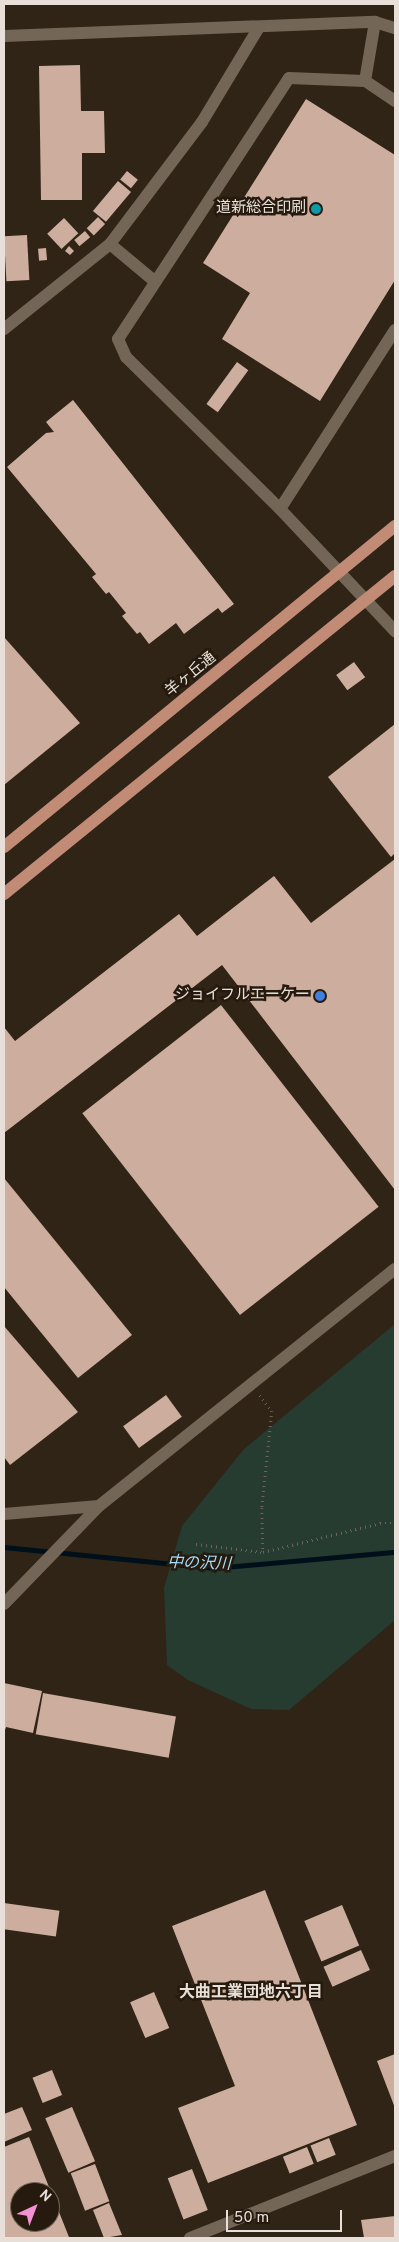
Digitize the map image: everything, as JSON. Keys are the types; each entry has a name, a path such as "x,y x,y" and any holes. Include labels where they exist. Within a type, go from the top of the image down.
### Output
{"main road":[{"name":"羊ヶ丘通","path":"4,847 342,574 395,526"},
{"path":"4,894 395,576"}],"street":[{"path":"365,81 375,22"},
{"path":"4,36 375,22 395,28"},
{"path":"4,329 110,244 202,122 259,27"},
{"path":"395,101 365,81 289,78 153,280 118,339 126,357 280,509 395,631"},
{"path":"110,244 153,280"},
{"path":"280,509 395,330"},
{"path":"4,1604 70,1531 99,1506 395,1268"},
{"path":"4,1514 99,1506"},
{"path":"190,2238 395,2156"}],"path":[{"path":"251,1384 272,1411 262,1508 263,1552"},
{"path":"196,1544 263,1552 380,1523 395,1523"}],"green space":[{"path":"395,1324 395,1620 289,1710 251,1709 188,1680 167,1665 164,1588 182,1526 244,1449"}],"building":[{"path":"80,65 81,111 104,111 105,153 82,153 82,200 41,200 39,66"},
{"name":"道新総合印刷","path":"306,99 395,155 395,280 320,401 222,339 250,293 203,263"},
{"path":"127,171 138,180 131,188 120,180"},
{"path":"118,181 131,192 106,222 93,211"},
{"path":"98,217 105,224 94,235 87,228"},
{"path":"64,218 78,233 62,249 47,234"},
{"path":"85,231 90,237 79,246 74,240"},
{"path":"27,235 29,280 6,281 4,236"},
{"path":"69,246 74,251 70,255 65,251"},
{"path":"46,248 47,260 39,261 38,249"},
{"path":"237,362 248,370 218,412 206,404"},
{"path":"73,400 234,604 222,613 218,608 184,634 176,623 149,644 140,632 137,634 122,616 126,613 109,592 106,594 92,577 96,574 7,467 46,433 54,432 46,422"},
{"path":"4,637 80,723 4,785"},
{"path":"354,662 365,677 347,690 336,675"},
{"path":"395,724 395,853 391,857 328,777"},
{"name":"ジョイフルエーケー","path":"395,859 395,1190 222,965 4,1133 4,1027 15,1041 179,914 197,936 274,876 311,923"},
{"path":"221,1005 379,1207 240,1315 82,1113"},
{"path":"4,1178 132,1335 78,1378 4,1287"},
{"path":"4,1326 78,1412 10,1465 4,1457"},
{"path":"166,1395 182,1417 139,1448 123,1426"},
{"path":"4,1683 42,1691 33,1733 6,1727 4,1733"},
{"path":"43,1693 176,1716 169,1758 36,1734"},
{"path":"265,1890 357,2125 208,2183 178,2108 235,2086 172,1926"},
{"path":"4,1903 59,1911 56,1937 4,1929"},
{"path":"342,1905 359,1946 321,1962 304,1921"},
{"path":"361,1950 370,1970 332,1987 324,1967"},
{"path":"154,1992 169,2028 145,2038 130,2002"},
{"path":"395,2054 395,2108 377,2061"},
{"path":"52,2070 62,2095 43,2103 33,2078"},
{"path":"22,2107 32,2130 4,2142 4,2114"},
{"path":"72,2107 95,2161 68,2173 45,2118"},
{"path":"29,2137 47,2182 10,2182 10,2232 60,2232 60,2214 69,2237 4,2238 4,2147"},
{"path":"329,2138 336,2155 317,2162 310,2145"},
{"path":"307,2147 314,2164 290,2173 283,2157"},
{"path":"95,2164 109,2201 85,2211 71,2173"},
{"path":"192,2169 208,2210 183,2219 168,2178"},
{"path":"109,2203 122,2235 104,2238 93,2210"},
{"path":"395,2216 395,2238 364,2238 361,2220"}],"waterway":[{"name":"中の沢川","path":"4,1547 214,1568 395,1552"}],"place":[{"name":"道新総合印刷","path":"316,209"},
{"name":"ジョイフルエーケー","path":"320,996"}],"district":[{"name":"大曲工業団地六丁目","path":"251,1993"}]}
